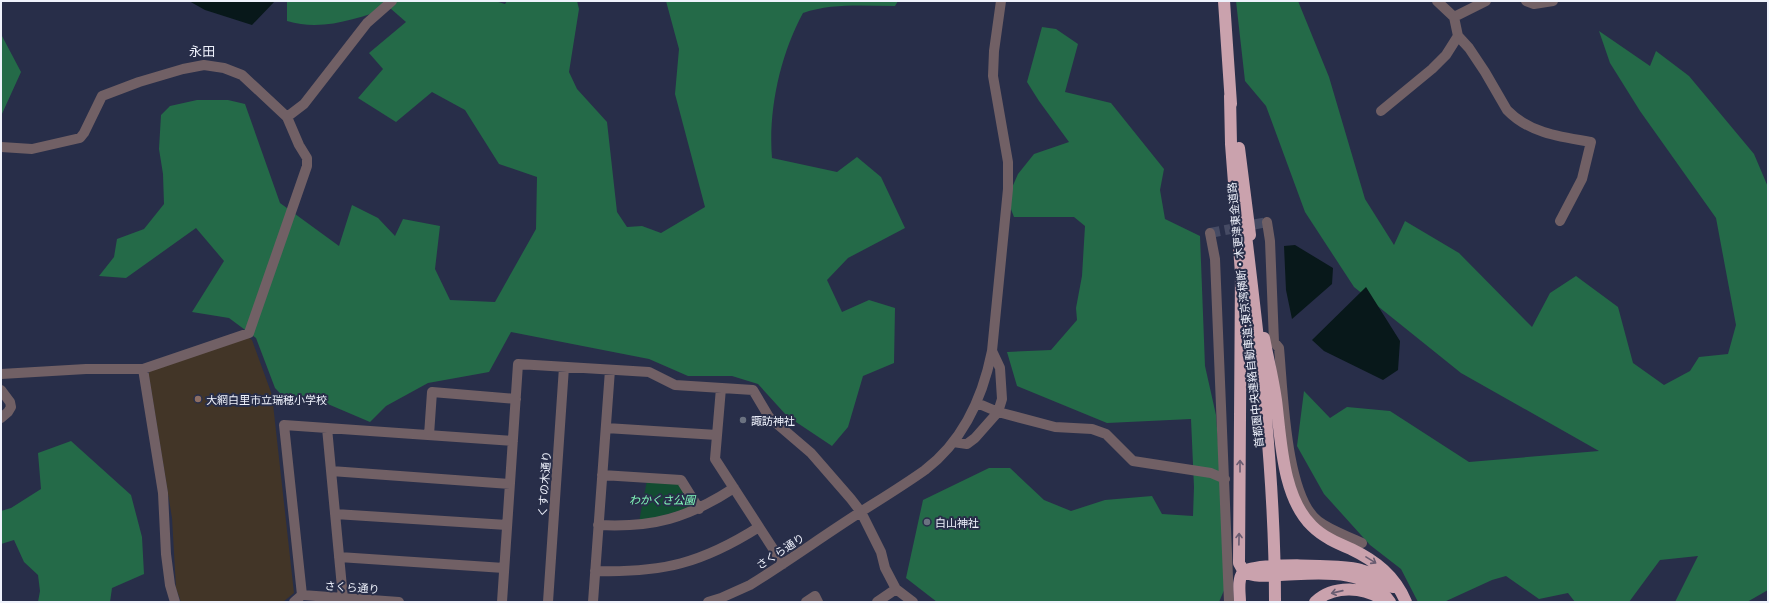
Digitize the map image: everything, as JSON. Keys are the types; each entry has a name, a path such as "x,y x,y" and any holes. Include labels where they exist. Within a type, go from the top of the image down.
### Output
{"highway":[{"name":"首都圏中央連絡自動車道;東京湾横断・木更津東金道路","path":"1224,1 1230,96 1266,426 1271,489 1275,602"},
{"name":"首都圏中央連絡自動車道;東京湾横断・木更津東金道路","path":"1225,26 1258,303 1276,490 1280,602"},
{"path":"1230,96 1231,144 1241,274 1239,563 1251,572 1300,570 1339,566 1361,570 1371,573 1388,583 1406,601"},
{"path":"1258,303 1274,385 1287,474 1296,505 1303,517 1324,536 1365,556 1383,568 1392,578 1406,601"},
{"path":"1300,570 1344,574 1365,580 1382,592 1390,602"},
{"path":"1240,602 1240,584 1251,572"},
{"path":"1315,602 1327,594 1348,590 1370,593 1386,602"}],"street":[{"path":"287,117 304,104 367,23 392,1"},
{"name":"さくら通り","path":"708,602 750,585 926,469 953,442 967,422 977,403 992,351 1008,189 1008,162 994,76 994,51 1001,1"},
{"path":"1437,1 1454,17 1458,36 1469,48 1507,110 1514,118 1537,130 1565,138 1591,142 1582,179 1560,222"},
{"path":"1454,17 1486,1"},
{"path":"1526,1 1534,4 1553,1"},
{"path":"1381,111 1432,69 1446,55 1458,36"},
{"path":"1,147 32,149 80,138 84,133 102,96 139,82 204,65 224,68 242,75 287,117 299,145 307,158 307,166 249,332 143,369 86,369 1,374"},
{"path":"1267,222 1270,241 1274,342 1279,348 1284,405 1296,480 1306,505 1318,520 1336,531 1362,542"},
{"path":"1210,233 1215,259 1229,602"},
{"path":"953,442 967,444 975,438 998,412 1002,399 1000,368 992,351"},
{"path":"502,602 518,364 649,372 675,385 753,390 769,417 811,453 852,499 861,512 881,552 885,568 896,589 913,602"},
{"name":"くすの木通り","path":"548,602 564,367"},
{"path":"143,369 163,493 166,554 170,585 175,602"},
{"path":"593,602 610,370"},
{"path":"721,388 715,459 783,564"},
{"path":"1,390 11,407 1,418"},
{"path":"429,435 432,392 516,398"},
{"path":"977,403 998,412 1055,427 1092,429 1106,434 1133,461 1211,473 1225,479"},
{"path":"298,599 284,425 513,441"},
{"path":"327,428 343,598"},
{"path":"606,428 717,435"},
{"path":"331,471 510,484"},
{"path":"602,475 681,480 699,508"},
{"path":"598,525 633,526 680,517 714,501 734,488"},
{"path":"335,514 507,525"},
{"path":"595,571 622,572 674,565 712,554 758,527"},
{"path":"339,557 504,568"},
{"path":"877,602 896,589"},
{"path":"806,602 815,596 818,602"},
{"name":"さくら通り","path":"298,599 343,598 399,602"}],"shaded area":[{"path":"189,1 275,1 252,25 205,10"},
{"path":"1295,245 1333,268 1332,284 1292,319 1286,290 1284,246"},
{"path":"1366,287 1400,341 1398,370 1383,380 1324,351 1312,340"},
{"path":"248,337 252,340 272,395 294,593 283,602 181,602 176,588 172,518 149,370"}],"green space":[{"path":"287,1 495,1 505,4 507,1 577,1 579,9 569,72 577,89 607,122 617,212 627,227 642,226 661,233 705,207 675,94 679,49 666,1 898,1 895,6 837,6 803,13 788,47 777,84 771,140 772,158 837,172 857,157 881,177 905,228 848,258 827,280 842,312 869,300 895,308 894,363 863,376 848,427 832,446 787,416 758,384 732,376 688,376 649,359 511,332 489,372 428,383 386,406 370,422 316,399 281,394 275,388 256,338 229,318 192,312 224,261 196,228 126,278 99,276 114,257 117,239 144,229 164,204 163,174 159,149 161,115 170,106 197,100 228,100 245,104 280,203 339,246 352,205 378,218 395,236 403,219 440,226 435,269 450,300 495,302 536,229 537,177 499,164 465,110 432,92 396,122 358,98 383,69 369,53 406,22 390,8 339,22 314,25 287,21"},
{"path":"1236,1 1298,1 1329,77 1365,199 1394,245 1405,221 1459,253 1532,327 1550,293 1576,276 1618,307 1633,363 1664,385 1690,371 1699,357 1728,354 1736,325 1716,218 1640,111 1610,63 1599,31 1650,66 1656,51 1689,76 1754,154 1768,187 1768,590 1747,602 1675,602 1698,556 1660,560 1629,602 1575,602 1568,593 1539,599 1506,576 1492,580 1444,602 1418,602 1401,569 1370,545 1324,494 1297,446 1304,391 1330,418 1347,407 1390,411 1469,462 1599,451 1461,373 1354,287 1305,212 1266,106 1245,81"},
{"path":"1042,27 1056,29 1078,44 1065,92 1111,103 1164,169 1160,190 1165,219 1200,236 1205,366 1216,415 1228,581 1219,602 937,602 906,578 923,500 989,468 1010,468 1044,500 1071,511 1105,500 1152,496 1162,514 1193,516 1194,487 1191,419 1107,423 1017,386 1007,352 1051,350 1077,320 1076,308 1082,276 1085,226 1074,217 1014,217 1007,199 1018,174 1034,154 1069,142 1027,82"},
{"path":"2,36 21,72 1,116 1,37"},
{"path":"71,441 131,495 142,537 144,574 112,588 110,602 38,602 40,591 38,575 24,562 14,540 1,544 1,511 11,508 41,489 38,453"},
{"name":"わかくさ公園","path":"647,480 679,482 694,507 639,522"}],"tunnel":[{"path":"1210,233 1267,222"}],"place":[{"name":"大網白里市立瑞穂小学校","path":"198,399"},
{"name":"諏訪神社","path":"743,420"},
{"name":"白山神社","path":"927,522"}],"district":[{"name":"永田","path":"202,50"}]}
